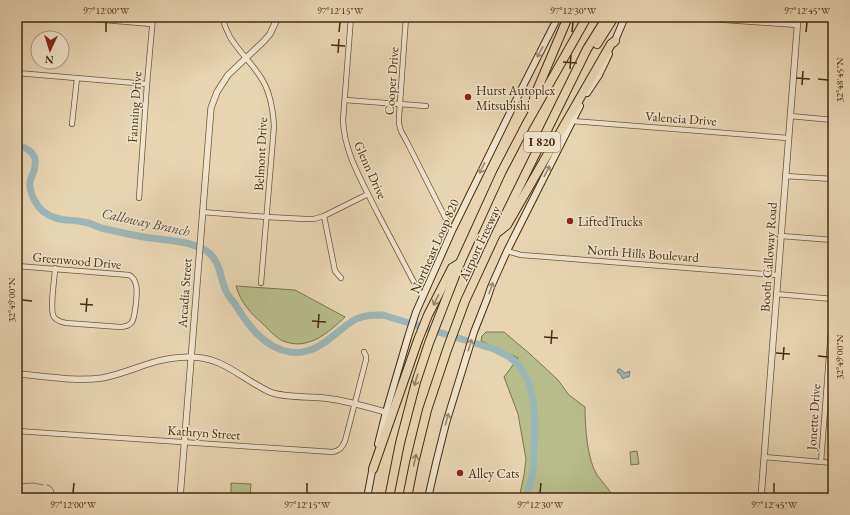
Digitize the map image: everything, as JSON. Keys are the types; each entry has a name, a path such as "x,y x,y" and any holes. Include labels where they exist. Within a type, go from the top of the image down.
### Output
{"highway":[{"path":"527,123 535,96 568,17"},
{"name":"Airport Freeway","path":"389,498 400,443 416,382 438,318 460,263 501,174 527,123 587,17"},
{"name":"I 820","path":"587,49 606,17"},
{"name":"Airport Freeway","path":"407,498 427,410 465,301 496,234 587,49 597,44 614,17"},
{"path":"496,234 507,225 611,44 615,41"},
{"path":"373,469 428,315 452,268 460,263"}],"main road":[{"name":"Northeast Loop 820","path":"367,498 386,412 416,312 452,231 558,17"},
{"path":"428,498 446,423 474,332 483,312 491,287 506,251 582,101 599,75 625,17"}],"street":[{"path":"68,17 152,24"},
{"name":"Fanning Drive","path":"139,198 153,17"},
{"name":"Belmont Drive","path":"222,17 231,38 264,82 271,99 274,115 262,283"},
{"name":"Arcadia Street","path":"180,498 210,108 217,92 228,75 264,41 270,34 278,17"},
{"name":"Glenn Drive","path":"351,17 343,120 345,137 352,160 368,194 423,297"},
{"name":"Cooper Drive","path":"406,17 399,124 401,131 452,231"},
{"path":"682,17 797,25"},
{"name":"Booth Calloway Road","path":"760,498 798,17"},
{"path":"17,73 147,84"},
{"path":"72,124 76,78"},
{"path":"345,100 426,106"},
{"path":"790,116 833,120"},
{"name":"Valencia Drive","path":"572,121 788,138"},
{"path":"785,176 833,179"},
{"path":"202,212 314,219 324,216 368,194"},
{"path":"324,216 335,271 341,278"},
{"path":"781,236 833,240"},
{"name":"North Hills Boulevard","path":"506,251 521,255 778,275"},
{"name":"Greenwood Drive","path":"17,266 55,268 129,275 134,279 136,286 134,317 131,323 124,327 120,327 66,322 56,319 52,311 55,268"},
{"path":"776,294 833,299"},
{"name":"Jonette Drive","path":"821,462 833,303"},
{"path":"355,404 366,360 364,352"},
{"path":"17,374 81,380 110,376 166,359 190,357 205,358 231,368 261,388 272,393 340,400 386,412"},
{"name":"Kathryn Street","path":"17,431 333,452 339,451 342,447 355,404"},
{"path":"764,457 833,463"}],"green space":[{"path":"236,286 295,290 345,317 332,329 317,339 301,344 283,341 253,315 240,297"},
{"path":"486,332 504,332 558,380 569,395 585,407 586,433 591,460 597,475 614,498 519,498 526,459 518,414 504,377 518,358 481,341 482,336"},
{"path":"637,451 639,464 631,465 630,452"},
{"path":"231,483 251,484 250,498 231,498"}],"water":[{"path":"618,369 625,373 630,371 629,377 623,379 617,372"}],"waterway":[{"name":"Calloway Branch","path":"17,145 28,149 33,154 35,167 30,186 36,203 44,212 58,219 86,222 101,228 138,236 186,243 205,250 217,263 227,293 251,327 264,340 281,350 290,352 310,350 326,342 356,319 372,315 383,315 494,349 511,358 517,363 525,375 534,404 534,465 526,498"},
{"path":"17,484 33,483 43,485"},
{"path":"47,485 52,488 55,498"}],"place":[{"name":"Hurst Autoplex Mitsubishi","path":"468,97"},
{"name":"LiftedTrucks","path":"570,221"},
{"name":"Alley Cats","path":"460,473"}]}
